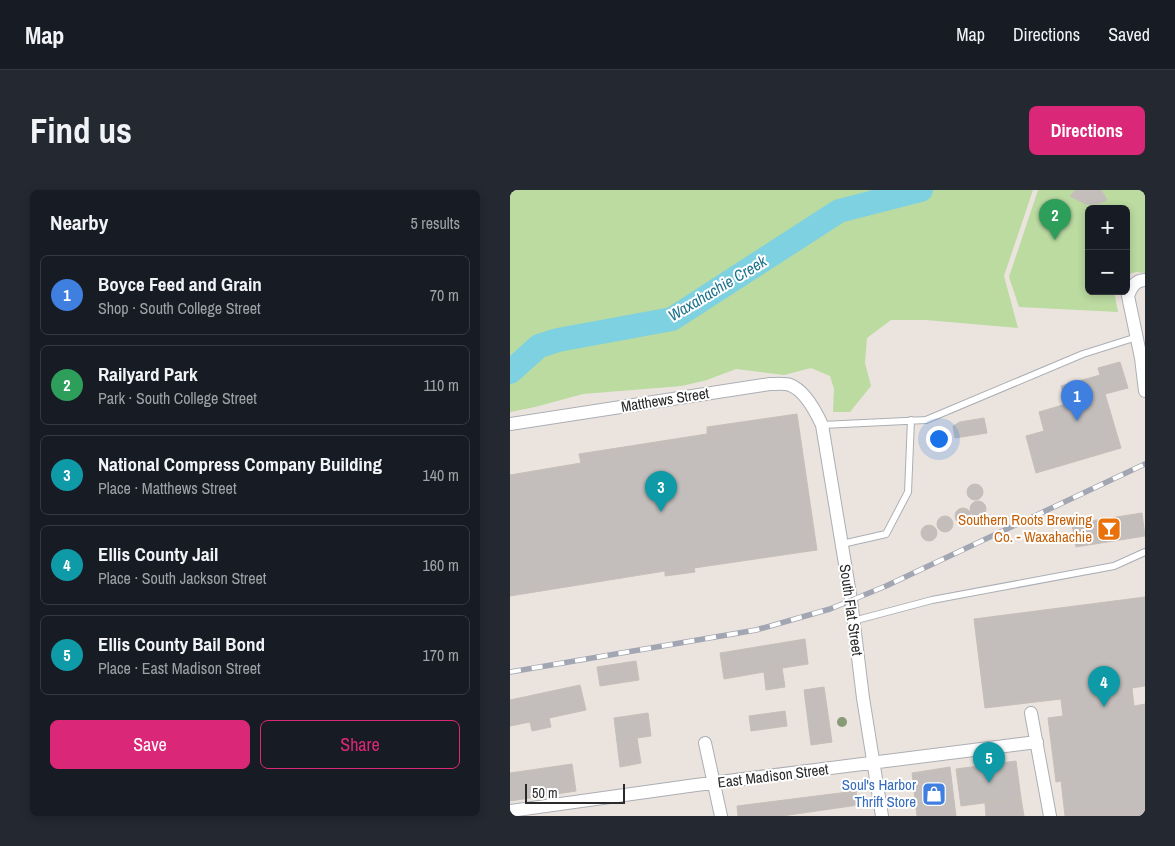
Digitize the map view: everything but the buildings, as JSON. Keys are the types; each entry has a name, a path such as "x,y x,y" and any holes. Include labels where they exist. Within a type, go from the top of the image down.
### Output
{"street":[{"path":"1145,280 1131,287 1128,296 1145,391"},
{"name":"Matthews Street","path":"510,424 770,384 788,385 796,388 812,406"},
{"name":"South Flat Street","path":"812,406 822,425 842,544 882,816"},
{"path":"1031,713 1050,816"},
{"name":"East Madison Street","path":"510,811 1037,742"},
{"path":"705,743 721,816"}],"lane":[{"path":"822,425 926,420 1083,354 1136,337"},
{"path":"842,544 886,534 908,492 911,420"},
{"path":"853,621 932,600 1114,566 1145,552"}],"green space":[{"path":"510,190 1033,190 1004,276 1018,328 926,320 891,320 867,338 865,363 871,386 850,412 833,412 834,389 830,376 811,368 784,375 736,369 707,380 682,386 583,394 510,412"},
{"path":"1038,190 1145,190 1145,273 1130,274 1130,205 1085,205 1085,295 1115,295 1118,312 1019,307 1009,277"}],"waterway":[{"name":"Waxahachie Creek","path":"510,372 539,346 558,340 672,319 839,211 921,190"}],"railway":[{"path":"510,672 756,630 830,609 886,586 1145,464"}],"place":[{"name":"Railyard Park","path":"1055,240"},
{"name":"Boyce Feed and Grain","path":"1077,421"},
{"name":"National Compress Company Building","path":"661,512"},
{"name":"Southern Roots Brewing Co. - Waxahachie","path":"1109,529"},
{"name":"Ellis County Jail","path":"1104,707"},
{"name":"Ellis County Bail Bond","path":"989,783"},
{"name":"Soul's Harbor Thrift Store","path":"934,794"}]}
